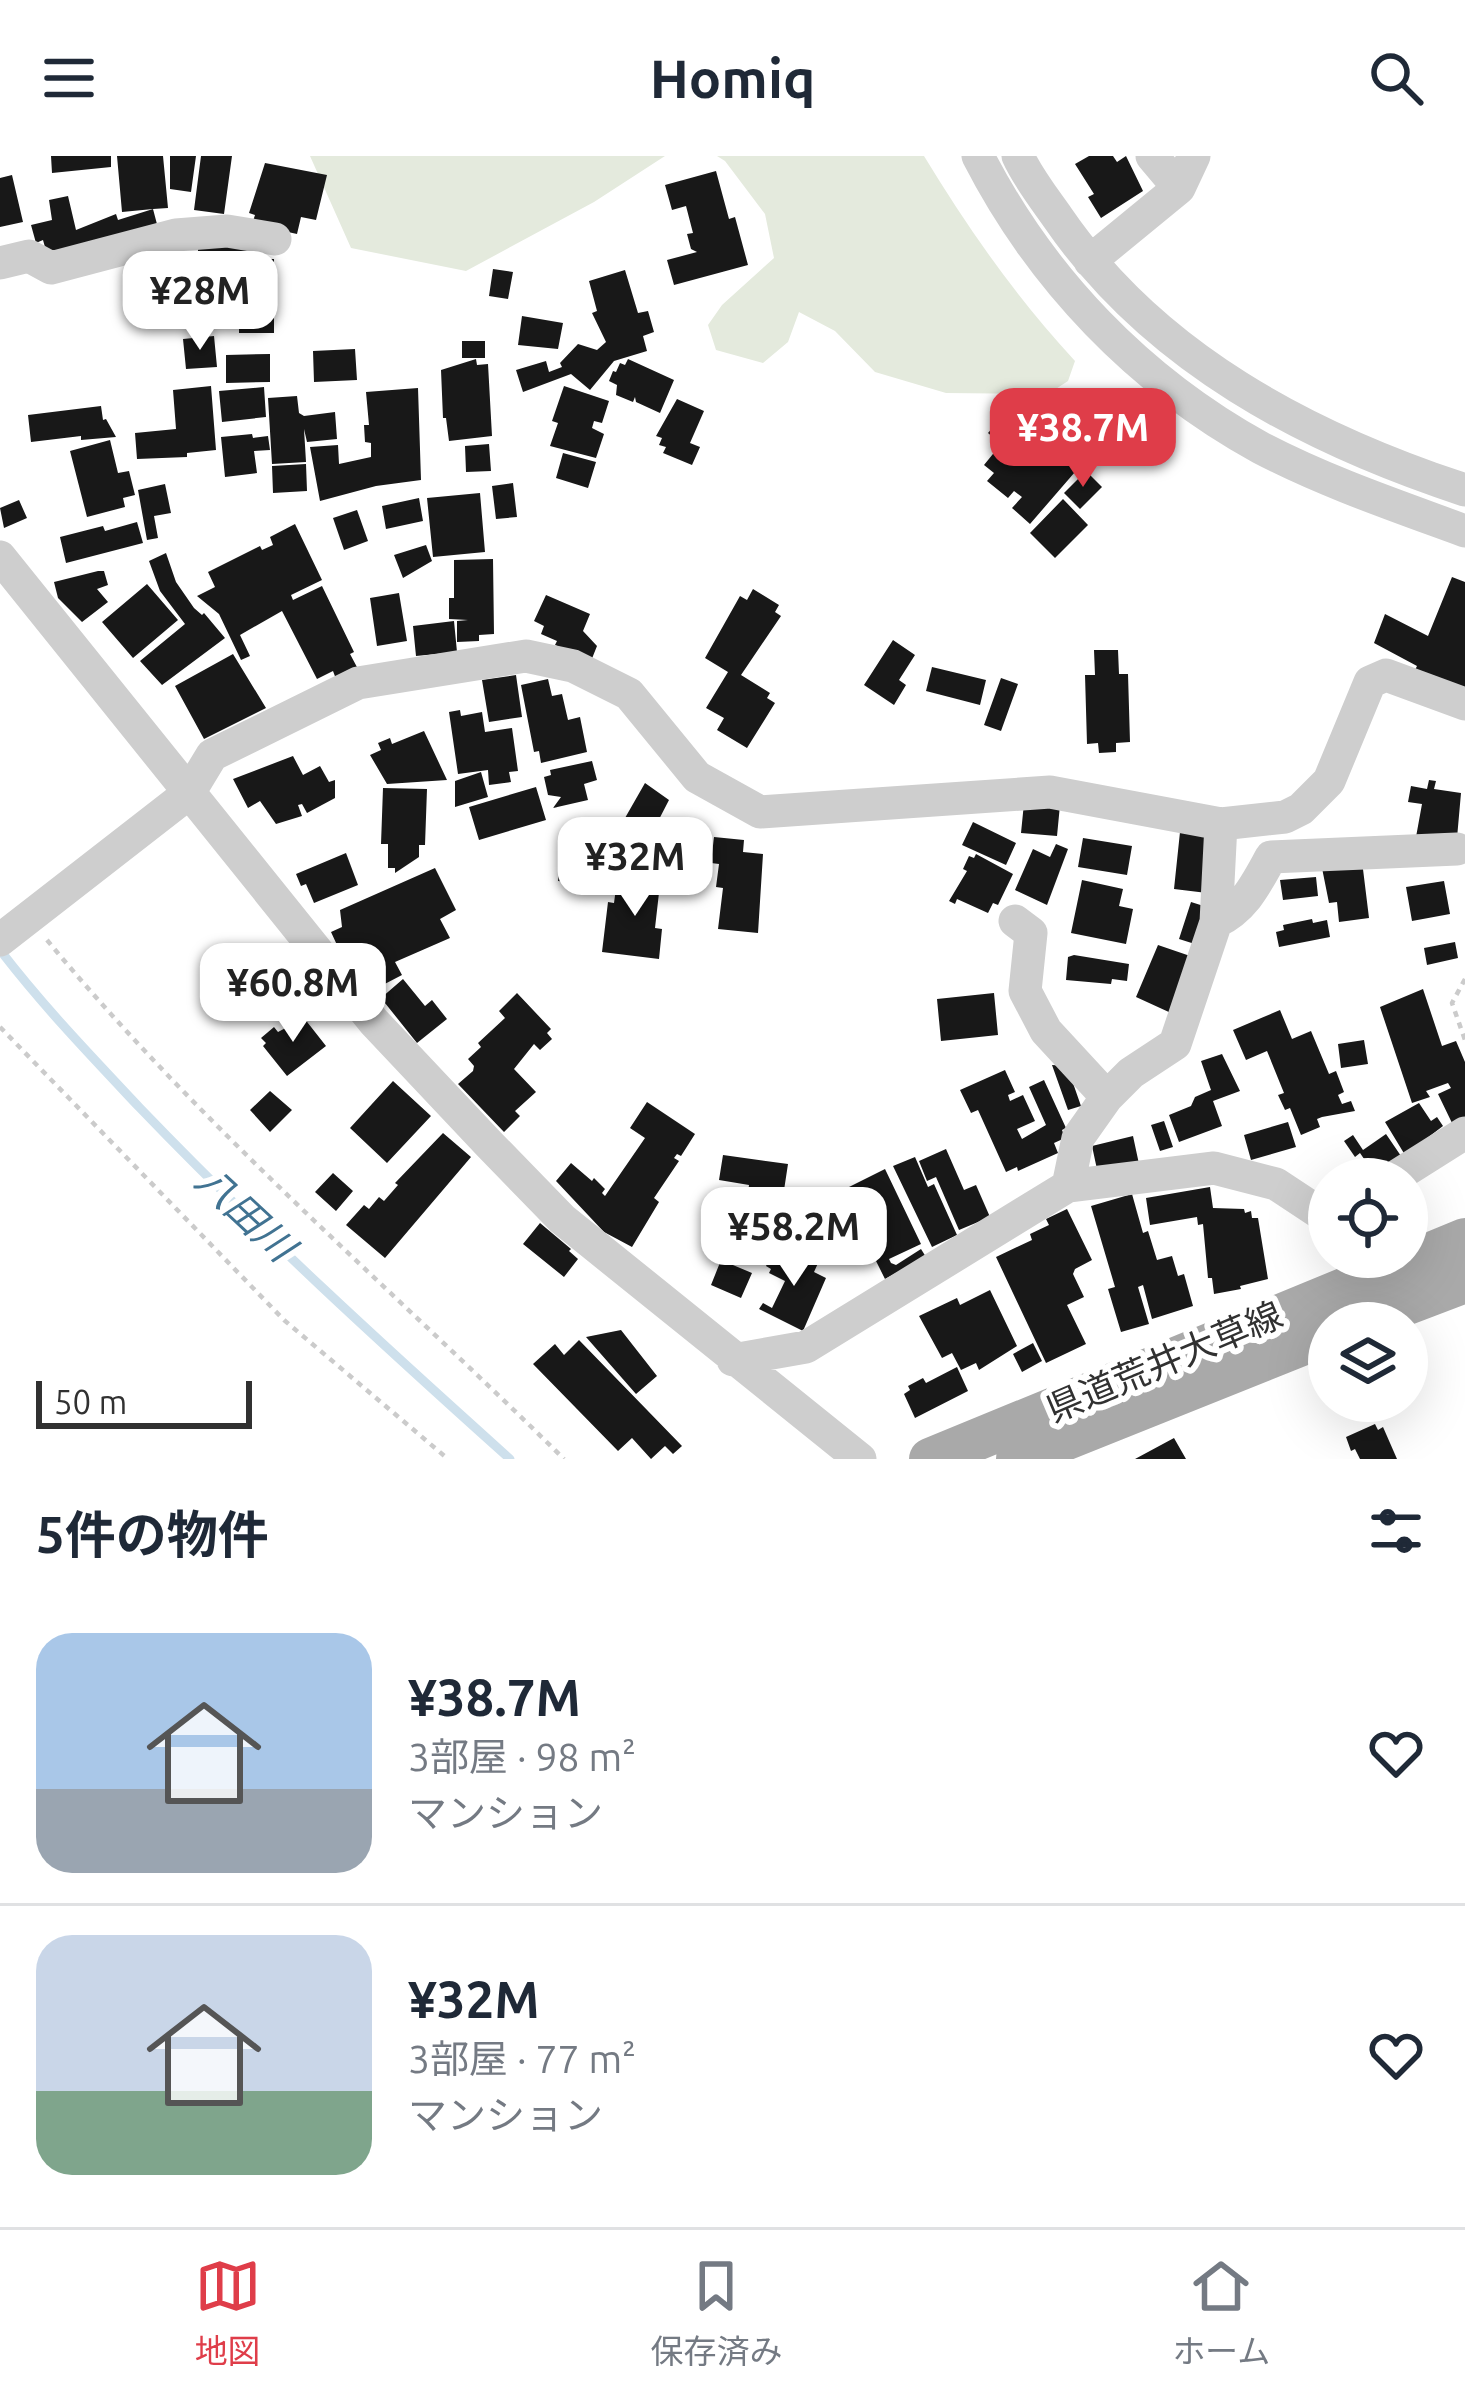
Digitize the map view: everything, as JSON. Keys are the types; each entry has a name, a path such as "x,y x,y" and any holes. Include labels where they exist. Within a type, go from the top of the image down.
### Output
{"main road":[{"name":"県道荒井大草線","path":"930,1459 1366,1293 1465,1239"},
{"name":"県道荒井大草線","path":"1366,1293 1465,1282"},
{"name":"県道荒井大草線","path":"1017,1459 1308,1342"}],"street":[{"path":"978,156 1035,252 1070,295 1146,369 1262,448 1465,531"},
{"path":"1018,156 1090,262 1143,318 1216,374 1319,431 1414,474 1465,490"},
{"path":"1152,156 1178,188"},
{"path":"1090,262 1178,188 1194,156"},
{"path":"0,263 29,256 51,268 193,233 227,231 275,239"},
{"path":"0,557 374,1022 489,1144 562,1219 860,1459"},
{"path":"0,940 189,794 212,755 358,683 526,656 573,666 628,694 697,777 760,812 1051,792 1222,824 1286,817 1300,809 1329,781 1370,682 1386,675 1465,704"},
{"path":"1068,1186 1078,1138 1108,1097 1131,1073 1175,1044 1216,922 1222,824"},
{"path":"1216,922 1233,914 1249,897 1271,856 1457,849"},
{"path":"1015,921 1031,933 1025,991 1046,1031 1108,1097"},
{"path":"1425,1158 1465,1133"},
{"path":"733,1360 806,1347 1068,1186 1214,1168 1276,1184 1308,1205"}],"path":[{"path":"29,918 87,988 272,1182 564,1459"},
{"path":"1465,979 1452,1003 1465,1040"},
{"path":"0,1027 284,1320 448,1459"}],"shaded area":[{"path":"310,156 665,156 594,202 466,271 351,248"},
{"path":"717,156 924,156 994,262 1075,361 1068,381 1048,394 946,393 875,372 835,331 799,312 788,342 763,363 716,350 708,325 722,305 774,258 765,214"}],"building":[{"path":"51,156 111,156 111,167 52,173"},
{"path":"117,156 163,156 168,208 122,212"},
{"path":"170,156 196,156 191,192 170,189"},
{"path":"201,156 232,156 224,214 194,210"},
{"path":"1089,156 1113,156 1117,162 1126,156 1143,191 1101,218 1088,197 1094,194 1075,164"},
{"path":"265,163 327,175 316,220 301,217 297,234 252,224 255,215 249,213"},
{"path":"716,171 748,265 674,285 667,260 697,252 691,249 687,234 693,233 686,206 672,210 665,185"},
{"path":"12,175 23,222 0,227 0,178"},
{"path":"68,196 76,230 116,214 118,220 153,209 158,228 48,258 43,240 36,243 31,225 52,220 49,200"},
{"path":"198,240 265,248 265,259 274,259 274,333 239,333 239,325 232,325 233,263 198,263"},
{"path":"161,253 166,280 149,283 144,256"},
{"path":"493,269 513,272 508,299 489,296"},
{"path":"625,270 638,313 648,311 654,332 643,336 647,351 614,361 590,390 571,374 523,392 516,370 546,361 549,372 562,367 560,363 578,344 597,350 606,342 592,313 597,311 589,281"},
{"path":"522,316 563,323 558,349 518,345"},
{"path":"214,336 217,367 186,369 183,339"},
{"path":"462,341 485,341 485,358 462,358"},
{"path":"355,349 357,380 314,382 313,351"},
{"path":"270,354 270,382 226,383 226,355"},
{"path":"476,359 477,365 488,364 492,436 449,441 441,370"},
{"path":"628,359 674,380 660,413 636,402 635,397 633,402 616,395 617,385 609,381"},
{"path":"211,386 216,450 187,453 187,457 137,459 135,433 176,429 173,390"},
{"path":"564,386 609,401 602,423 594,421 592,428 604,434 596,458 550,446 558,423 552,421"},
{"path":"264,387 266,417 222,422 219,391"},
{"path":"418,388 421,480 320,501 310,447 338,445 339,464 371,457 371,443 365,442 364,425 369,425 366,392"},
{"path":"297,396 299,413 304,416 335,412 337,439 307,442 304,429 306,462 272,464 268,398"},
{"path":"677,399 704,411 690,443 700,447 692,465 663,453 666,447 659,445 662,438 656,436"},
{"path":"101,406 103,420 116,437 31,442 28,415"},
{"path":"1003,416 1009,421 1014,416 1029,429 1033,425 1081,465 1030,524 1012,508 1022,497 1014,491 1008,498 987,481 994,473 984,465 1001,444 988,433"},
{"path":"252,434 253,438 268,436 270,450 254,451 257,473 225,477 221,437"},
{"path":"110,440 118,473 129,471 135,495 123,498 125,507 87,517 70,451"},
{"path":"489,444 491,471 466,472 465,446"},
{"path":"563,453 596,462 588,488 556,478"},
{"path":"306,464 307,491 273,493 272,466"},
{"path":"1086,471 1102,487 1080,509 1064,493"},
{"path":"513,483 517,517 496,519 492,486"},
{"path":"165,484 171,513 154,516 158,538 147,540 138,490"},
{"path":"480,493 485,552 433,557 427,498"},
{"path":"419,498 423,521 386,529 382,506"},
{"path":"1063,499 1088,525 1055,558 1030,533"},
{"path":"19,500 27,518 4,528 0,508"},
{"path":"357,510 368,541 344,550 333,518"},
{"path":"137,522 143,543 66,563 60,537"},
{"path":"295,524 322,580 291,595 293,600 322,586 354,652 350,654 358,669 336,679 333,671 317,679 282,611 240,635 250,656 241,660 219,614 197,596 215,587 208,572 260,546 262,550 273,545 270,537"},
{"path":"426,545 432,561 403,578 394,555"},
{"path":"166,553 176,582 194,608 225,638 162,685 140,661 185,624 160,591 149,561"},
{"path":"493,559 494,634 479,635 479,641 457,642 457,621 468,620 449,619 454,560"},
{"path":"104,571 108,585 97,589 108,602 82,622 58,598 54,582"},
{"path":"1452,577 1465,582 1465,690 1415,670 1417,666 1374,643 1385,614 1428,636"},
{"path":"147,584 178,620 133,658 102,622"},
{"path":"753,589 779,605 775,612 781,616 741,675 770,693 767,698 775,703 747,748 717,730 724,718 706,708 728,672 705,658 740,596 747,600"},
{"path":"399,593 407,641 377,646 370,598"},
{"path":"546,595 590,614 583,631 597,646 591,661 541,634 544,626 534,621"},
{"path":"454,621 457,652 416,656 413,626"},
{"path":"893,640 915,655 899,680 906,685 894,705 864,685"},
{"path":"1094,650 1118,650 1119,674 1128,674 1130,742 1116,743 1116,752 1099,753 1098,743 1087,744 1085,675 1095,675"},
{"path":"233,654 266,708 204,739 175,686"},
{"path":"932,667 986,680 980,705 926,691"},
{"path":"516,675 522,717 489,722 482,680"},
{"path":"1001,678 1018,684 1001,731 984,725"},
{"path":"548,679 552,696 562,694 568,720 580,717 587,752 541,763 539,751 534,752 521,685"},
{"path":"460,710 461,716 482,712 485,732 512,728 518,771 509,772 511,782 489,785 488,770 458,774 449,712"},
{"path":"424,731 447,780 387,784 370,755 381,750 378,743 390,738 392,744"},
{"path":"293,756 303,775 320,766 329,782 335,780 335,798 307,813 298,805 302,816 276,824 260,801 248,808 233,779"},
{"path":"592,761 597,780 584,784 588,800 553,808 561,797 548,795 544,777 551,775 550,770"},
{"path":"481,772 488,797 455,807 455,781"},
{"path":"1429,780 1436,781 1434,789 1461,793 1457,838 1416,837 1422,804 1408,802 1411,786 1427,789"},
{"path":"645,783 669,800 653,831 641,825 627,845 613,839"},
{"path":"536,787 546,820 479,840 469,807"},
{"path":"383,788 427,789 425,845 419,845 419,857 395,873 395,868 388,868 388,844 381,844"},
{"path":"1024,803 1060,805 1057,836 1021,833"},
{"path":"973,822 1016,843 1006,865 962,845"},
{"path":"1180,832 1214,836 1207,893 1174,889"},
{"path":"714,837 744,840 743,852 763,854 758,933 718,929 723,888 716,887 719,864 711,863"},
{"path":"1083,838 1132,846 1127,875 1078,867"},
{"path":"1056,844 1068,849 1047,905 1015,890 1033,849 1050,857"},
{"path":"346,853 358,885 314,903 296,874"},
{"path":"976,854 1013,874 998,905 993,903 988,913 957,899 955,904 949,901 967,871 963,869 969,856"},
{"path":"561,858 595,861 593,884 558,881"},
{"path":"1362,861 1369,918 1339,922 1337,902 1329,903 1321,863"},
{"path":"435,868 456,910 440,919 450,938 395,962 402,975 377,988 369,972 360,976 343,943 337,945 331,932 342,927 340,910"},
{"path":"631,872 661,875 655,928 662,929 659,959 602,952 608,902 614,903 616,888 629,890"},
{"path":"1316,877 1318,896 1283,900 1280,880"},
{"path":"1082,880 1123,889 1119,906 1133,909 1126,944 1071,933"},
{"path":"1444,881 1450,914 1412,921 1406,887"},
{"path":"1191,902 1210,908 1198,945 1179,939"},
{"path":"1312,919 1313,923 1327,920 1330,937 1279,947 1276,932 1284,930 1283,925"},
{"path":"1455,942 1458,958 1427,965 1424,948"},
{"path":"1158,945 1196,958 1171,1013 1136,997"},
{"path":"1068,957 1129,964 1127,981 1066,980"},
{"path":"403,979 425,1006 432,1000 447,1019 417,1043 381,998"},
{"path":"1423,989 1442,1046 1456,1041 1465,1062 1465,1117 1452,1123 1438,1094 1451,1088 1448,1083 1426,1091 1430,1097 1412,1103 1380,1007"},
{"path":"517,993 551,1029 547,1033 552,1039 540,1050 534,1044 514,1069 536,1092 515,1111 520,1116 504,1132 458,1084 473,1071 468,1059 481,1047 478,1043 505,1018 499,1011"},
{"path":"994,993 998,1035 941,1041 937,999"},
{"path":"1280,1010 1292,1039 1311,1031 1329,1074 1336,1071 1344,1092 1338,1095 1342,1104 1351,1101 1355,1111 1317,1119 1320,1127 1301,1135 1290,1108 1285,1110 1278,1095 1284,1093 1267,1051 1246,1060 1233,1030"},
{"path":"304,1018 326,1046 287,1076 261,1038 274,1027 278,1032"},
{"path":"1364,1040 1368,1064 1341,1068 1338,1044"},
{"path":"1222,1054 1240,1091 1213,1101 1222,1126 1179,1142 1169,1115 1211,1090 1201,1061"},
{"path":"1052,1065 1067,1066 1081,1106 1068,1110"},
{"path":"1005,1070 1015,1092 1008,1095 1010,1101 1023,1095 1035,1121 1017,1129 1022,1139 1046,1125 1029,1087 1044,1080 1066,1128 1062,1130 1065,1138 1054,1143 1058,1153 1006,1172 978,1110 971,1113 960,1090"},
{"path":"393,1081 431,1116 387,1163 350,1128"},
{"path":"270,1091 292,1110 270,1132 250,1110"},
{"path":"647,1102 695,1134 681,1156 674,1158 679,1161 654,1198 659,1202 632,1247 604,1232 556,1181 571,1163 592,1181 594,1178 605,1189 605,1196 645,1138 630,1128"},
{"path":"1419,1103 1431,1121 1437,1117 1443,1126 1405,1155 1385,1122"},
{"path":"1164,1121 1173,1147 1160,1151 1151,1125"},
{"path":"1288,1122 1296,1147 1251,1160 1244,1135"},
{"path":"443,1133 471,1157 385,1258 346,1225 364,1205 369,1209 379,1197 384,1201"},
{"path":"1386,1134 1401,1156 1363,1158 1360,1153 1355,1157 1344,1141 1353,1135 1363,1150"},
{"path":"1133,1136 1139,1164 1098,1174 1092,1146"},
{"path":"946,1149 964,1190 976,1185 990,1217 959,1230 936,1177 927,1181 919,1161"},
{"path":"723,1155 788,1164 781,1210 803,1213 801,1232 782,1229 781,1241 742,1235 749,1185 719,1180"},
{"path":"915,1157 928,1187 934,1184 957,1235 932,1247 893,1166"},
{"path":"885,1169 921,1244 889,1259 896,1265 921,1249 926,1257 885,1279 870,1249 858,1255 848,1234 859,1228 841,1191"},
{"path":"333,1173 353,1191 336,1211 315,1192"},
{"path":"1210,1187 1213,1208 1244,1209 1258,1218 1268,1279 1214,1294 1203,1224 1198,1225 1197,1217 1150,1225 1146,1198"},
{"path":"1132,1194 1157,1260 1172,1256 1178,1276 1184,1274 1193,1306 1152,1319 1143,1285 1138,1287 1149,1324 1121,1332 1108,1289 1115,1287 1091,1206"},
{"path":"1067,1209 1092,1260 1073,1274 1084,1297 1067,1305 1086,1344 1046,1363 996,1257 1032,1240 1030,1234 1049,1225 1046,1219"},
{"path":"540,1223 578,1259 564,1277 523,1244"},
{"path":"775,1247 803,1265 807,1256 819,1261 814,1272 826,1278 803,1331 759,1309 763,1303 772,1308 785,1281 769,1273 766,1266"},
{"path":"721,1260 752,1273 741,1298 711,1285"},
{"path":"990,1290 1017,1346 979,1370 976,1363 961,1370 952,1353 942,1358 919,1316 957,1298 960,1305"},
{"path":"621,1330 657,1376 636,1394 586,1337"},
{"path":"579,1340 682,1446 673,1454 665,1446 651,1459 632,1438 618,1451 533,1364 555,1344 564,1355"},
{"path":"1033,1343 1042,1361 1022,1372 1013,1354"},
{"path":"957,1367 968,1391 915,1418 904,1394 908,1386 923,1378 926,1383"},
{"path":"1375,1424 1378,1430 1383,1427 1397,1459 1360,1459 1355,1449 1351,1451 1346,1437"},
{"path":"1174,1438 1186,1459 1135,1459"}],"waterway":[{"name":"八田川","path":"0,950 184,1153 510,1459"}]}
